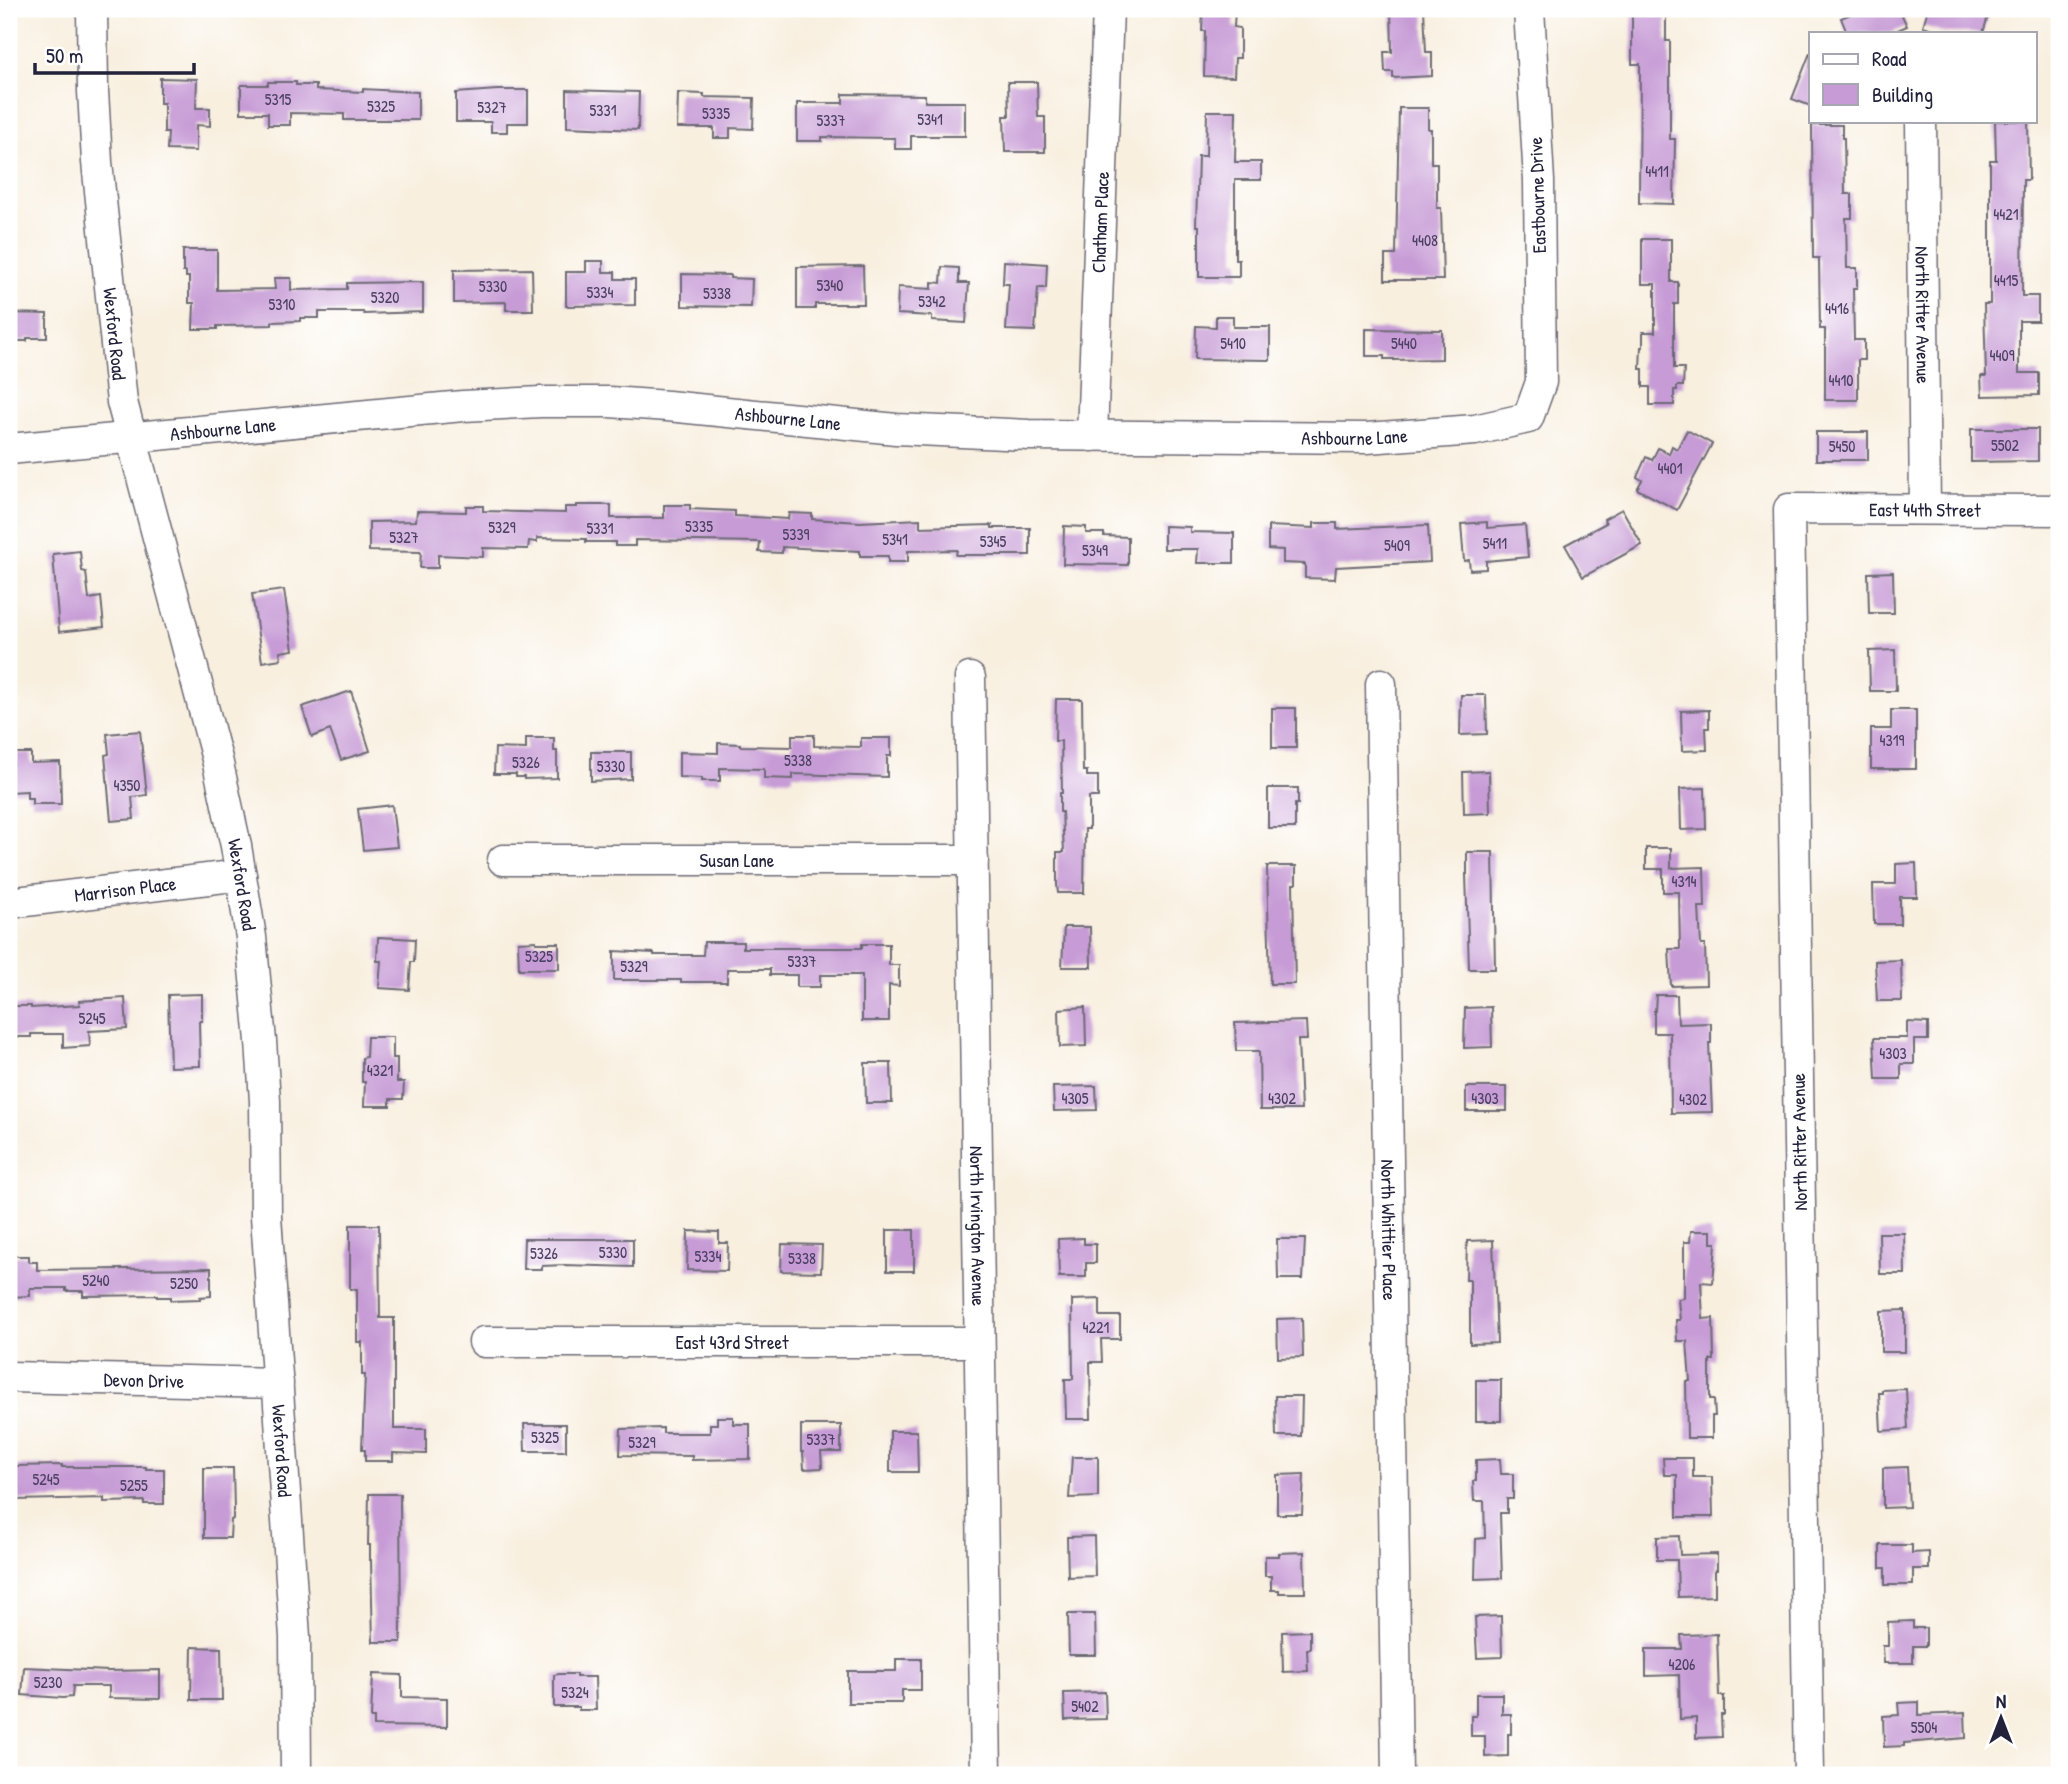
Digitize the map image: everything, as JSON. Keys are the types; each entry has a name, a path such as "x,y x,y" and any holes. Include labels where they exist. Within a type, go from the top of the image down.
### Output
{"street":[{"name":"Wexford Road","path":"92,9 93,111 122,402 219,769 251,937 265,1101 266,1216 295,1637 296,1775"},
{"name":"Chatham Place","path":"1092,436 1108,9"},
{"name":"Eastbourne Drive","path":"1528,9 1539,181 1541,382"},
{"name":"North Ritter Avenue","path":"1921,122 1926,509"},
{"name":"Ashbourne Lane","path":"9,449 463,406 541,402 609,402 668,406 895,429 1092,436 1367,438 1475,430 1528,418 1541,382"},
{"name":"North Ritter Avenue","path":"1789,509 1809,1775"},
{"name":"East 44th Street","path":"1789,509 2059,510"},
{"name":"North Irvington Avenue","path":"970,678 986,1775"},
{"name":"North Whittier Place","path":"1381,684 1397,1775"},
{"name":"Susan Lane","path":"503,860 973,860"},
{"name":"Marrison Place","path":"9,903 241,875"},
{"name":"East 43rd Street","path":"484,1342 979,1342"},
{"name":"Devon Drive","path":"9,1377 278,1382"}],"building":[{"path":"1203,9 1235,9 1234,27 1240,28 1240,58 1235,58 1234,77 1204,76"},
{"path":"1391,9 1424,9 1426,52 1432,52 1432,76 1393,78 1393,72 1385,72 1384,52 1392,52"},
{"path":"1632,9 1666,9 1666,41 1670,41 1670,139 1675,139 1674,204 1639,203 1640,64 1632,64"},
{"path":"1863,9 1899,9 1907,26 1893,32 1847,32 1841,18"},
{"path":"1928,9 1990,9 1983,32 1943,32 1923,26"},
{"path":"1809,56 1809,105 1792,99"},
{"path":"160,78 197,79 196,108 210,108 210,126 196,125 196,151 167,150 168,133 164,133 164,103 160,103"},
{"path":"268,82 316,85 316,90 418,92 418,120 344,120 344,114 290,113 290,125 268,125 268,113 241,113 241,85 268,85"},
{"path":"1008,82 1037,82 1038,117 1045,117 1045,152 1005,152 1004,116 1009,116"},
{"path":"528,90 528,123 507,123 507,132 491,132 491,122 456,122 456,93"},
{"path":"567,90 639,92 638,130 567,127"},
{"path":"678,93 704,94 704,97 754,98 753,129 730,128 730,138 714,138 714,128 677,128"},
{"path":"843,94 925,95 925,102 965,102 965,136 911,136 911,149 895,149 895,138 822,137 822,141 797,141 797,103 843,103"},
{"path":"1399,108 1428,108 1431,163 1437,163 1437,208 1441,208 1443,280 1385,280 1385,255 1396,255"},
{"path":"1207,111 1236,111 1235,162 1261,162 1261,180 1235,180 1235,260 1239,260 1239,277 1199,277 1199,226 1196,226 1198,156 1206,156"},
{"path":"1995,122 2028,122 2029,180 2023,180 2022,296 2038,296 2038,321 2019,321 2019,373 2039,373 2039,395 1982,396 1981,376 1986,376 1984,304 1990,304 1990,160 1996,160"},
{"path":"1812,125 1842,125 1845,194 1852,194 1852,218 1846,218 1847,268 1857,268 1857,288 1853,288 1854,340 1864,340 1864,360 1858,360 1858,400 1825,400 1825,329 1820,329 1819,258 1813,258"},
{"path":"1642,239 1671,239 1671,282 1678,282 1678,304 1674,304 1674,368 1684,368 1683,386 1677,386 1677,390 1674,390 1674,405 1650,405 1650,387 1643,387 1641,347 1643,332 1655,332 1655,284 1642,284"},
{"path":"183,250 217,250 217,290 275,289 274,278 291,278 291,290 347,289 347,283 423,282 423,312 319,312 319,318 272,322 272,325 193,329 194,303 189,303 189,277 183,272"},
{"path":"586,261 603,261 603,272 615,272 615,279 635,279 635,305 566,306 566,272 586,272"},
{"path":"1004,261 1047,264 1046,288 1038,288 1035,331 1006,330 1009,284 1003,284"},
{"path":"863,266 864,304 815,304 815,309 797,309 797,267"},
{"path":"942,267 959,268 959,283 969,283 966,323 932,321 932,316 897,314 898,287 932,289 932,282 941,283"},
{"path":"532,269 533,310 506,310 506,302 454,303 454,270"},
{"path":"682,274 730,275 730,278 752,279 751,307 682,306"},
{"path":"9,313 47,314 47,338 9,341"},
{"path":"1216,316 1233,316 1233,327 1270,327 1270,360 1195,359 1196,326 1216,327"},
{"path":"1366,329 1442,330 1442,359 1394,360 1384,359 1384,356 1366,356"},
{"path":"1971,429 2038,429 2038,461 1971,462"},
{"path":"1687,430 1712,444 1677,510 1637,489 1642,480 1637,477 1646,457 1652,460 1658,448 1669,454 1672,446 1677,449"},
{"path":"1816,432 1868,432 1868,460 1816,460"},
{"path":"611,505 611,518 664,518 664,505 690,505 690,509 735,511 735,516 788,519 789,513 812,514 812,519 860,522 920,519 920,527 992,525 992,528 1030,528 1030,555 956,555 957,550 908,551 908,562 888,562 888,556 860,556 860,551 782,547 782,553 759,552 760,542 635,540 635,546 615,546 615,542 586,542 586,539 537,538 537,542 529,541 528,549 483,548 483,557 438,555 438,568 420,568 421,552 369,551 369,522 416,521 417,511 466,512 466,506 483,506 483,511 565,513 565,507"},
{"path":"1622,509 1642,545 1583,577 1565,545 1606,523 1604,519"},
{"path":"1487,522 1487,528 1525,525 1528,557 1486,561 1486,569 1470,570 1469,560 1464,561 1461,524"},
{"path":"1314,523 1337,523 1337,529 1428,525 1430,562 1336,567 1335,579 1305,578 1305,564 1283,563 1283,550 1268,549 1268,526 1314,528"},
{"path":"1064,526 1086,527 1086,533 1128,537 1128,565 1063,564"},
{"path":"1164,526 1190,527 1190,532 1234,533 1234,563 1197,563 1198,549 1164,549"},
{"path":"80,551 89,599 101,597 104,627 59,632 53,554"},
{"path":"1893,572 1894,613 1869,613 1868,573"},
{"path":"284,590 293,650 280,652 281,659 262,662 252,594"},
{"path":"1895,650 1896,691 1870,691 1869,651"},
{"path":"351,691 370,751 341,760 330,730 312,737 302,707"},
{"path":"1461,695 1486,695 1487,734 1460,735"},
{"path":"1056,699 1082,699 1083,771 1087,771 1087,776 1098,776 1098,797 1089,797 1089,829 1085,829 1084,893 1058,893 1057,852 1064,852 1060,812 1061,741 1055,741"},
{"path":"1272,708 1296,708 1296,748 1272,748"},
{"path":"1709,710 1707,750 1682,751 1681,711"},
{"path":"1891,710 1916,710 1916,769 1871,769 1871,729 1891,729"},
{"path":"140,731 147,795 132,797 134,819 111,821 105,755 109,754 107,734"},
{"path":"792,735 814,735 814,746 861,747 861,738 891,738 891,756 887,756 887,777 793,774 793,779 764,778 764,769 720,768 720,781 679,777 679,752 718,753 718,743 792,747"},
{"path":"526,738 554,738 557,778 524,779 516,777 516,774 494,774 495,748 526,749"},
{"path":"591,752 631,752 631,779 591,781"},
{"path":"12,753 31,753 31,763 60,762 61,804 32,804 32,798 27,798 27,791 9,792 9,764 13,764"},
{"path":"1489,771 1490,813 1464,814 1463,772"},
{"path":"1268,788 1298,788 1295,828 1268,828"},
{"path":"1705,788 1706,829 1681,830 1680,789"},
{"path":"392,805 397,847 363,850 358,809"},
{"path":"1646,848 1671,848 1671,868 1704,867 1705,907 1699,907 1701,945 1705,945 1706,985 1671,986 1669,949 1680,949 1679,892 1663,892 1663,869 1646,869"},
{"path":"1467,852 1493,852 1495,969 1469,969"},
{"path":"1916,863 1917,897 1900,897 1900,924 1874,924 1873,884 1896,884 1896,864"},
{"path":"1267,866 1296,866 1296,884 1293,884 1295,984 1270,984"},
{"path":"1064,927 1090,927 1091,967 1062,967"},
{"path":"378,937 415,939 409,990 379,988 381,961 377,961"},
{"path":"518,942 559,943 559,969 519,969"},
{"path":"704,942 743,942 743,948 862,948 862,944 889,944 889,965 899,965 899,986 889,985 889,1021 862,1021 862,975 820,975 820,987 797,987 797,975 770,975 770,969 727,969 727,982 614,980 614,951 654,955 703,955"},
{"path":"1901,960 1902,1001 1877,1001 1875,961"},
{"path":"202,994 202,1021 199,1021 200,1066 170,1067 168,995"},
{"path":"1656,995 1677,995 1678,1024 1711,1023 1709,1043 1712,1112 1671,1113 1670,1033 1654,1033"},
{"path":"125,998 127,1029 89,1031 90,1046 63,1048 63,1034 9,1037 9,1006 31,1008 80,1005 79,1001"},
{"path":"1085,1007 1086,1046 1060,1047 1059,1009"},
{"path":"1491,1007 1492,1047 1464,1048 1465,1008"},
{"path":"1306,1021 1307,1040 1298,1040 1301,1110 1260,1110 1259,1051 1236,1051 1235,1023"},
{"path":"1907,1022 1928,1023 1928,1040 1914,1040 1914,1064 1901,1064 1901,1079 1876,1079 1874,1038 1907,1038"},
{"path":"367,1037 393,1037 393,1058 397,1058 397,1082 404,1082 403,1099 390,1099 390,1106 364,1106 362,1058 366,1057"},
{"path":"865,1063 891,1063 892,1103 866,1103"},
{"path":"1096,1086 1097,1110 1054,1111 1053,1087"},
{"path":"1466,1087 1507,1087 1507,1111 1466,1111"},
{"path":"350,1225 379,1225 380,1318 394,1318 394,1429 426,1429 426,1454 393,1453 393,1461 365,1461 365,1450 362,1450 365,1375 362,1375 362,1342 357,1342 357,1289 350,1289"},
{"path":"887,1230 914,1230 914,1271 887,1271"},
{"path":"688,1231 719,1232 719,1243 728,1243 727,1271 687,1270"},
{"path":"1691,1231 1711,1231 1711,1243 1716,1243 1713,1283 1701,1282 1703,1319 1713,1318 1714,1360 1710,1360 1710,1399 1714,1399 1715,1416 1712,1416 1712,1438 1687,1438 1686,1381 1690,1381 1687,1341 1677,1341 1676,1320 1680,1320 1678,1299 1684,1298 1684,1242 1690,1242"},
{"path":"1879,1233 1904,1233 1905,1274 1880,1274"},
{"path":"1084,1238 1084,1244 1096,1244 1096,1263 1086,1263 1086,1277 1059,1277 1058,1239"},
{"path":"524,1239 633,1239 633,1267 564,1265 523,1269"},
{"path":"1277,1239 1305,1239 1303,1279 1278,1279"},
{"path":"1493,1240 1497,1343 1470,1344 1470,1280 1466,1280 1467,1241"},
{"path":"782,1244 822,1245 821,1272 781,1271"},
{"path":"9,1256 29,1256 29,1262 37,1262 37,1270 211,1268 211,1296 171,1300 171,1297 157,1295 83,1296 83,1291 66,1291 66,1288 30,1288 30,1296 9,1297"},
{"path":"1100,1299 1100,1316 1120,1316 1120,1339 1101,1339 1102,1362 1090,1362 1091,1419 1066,1419 1065,1379 1073,1379 1072,1300"},
{"path":"1905,1310 1905,1352 1881,1352 1881,1311"},
{"path":"1302,1318 1303,1357 1278,1358 1277,1319"},
{"path":"1476,1380 1501,1380 1501,1421 1476,1421"},
{"path":"1906,1389 1908,1429 1881,1431 1879,1393 1882,1393 1882,1390"},
{"path":"1275,1396 1302,1396 1301,1436 1276,1436"},
{"path":"717,1417 733,1417 733,1424 750,1424 750,1459 692,1460 692,1456 620,1455 621,1429 663,1428 663,1433 710,1433 710,1424 717,1424"},
{"path":"524,1424 566,1424 566,1451 525,1451"},
{"path":"801,1425 841,1425 841,1452 821,1452 822,1468 804,1469"},
{"path":"890,1431 917,1431 918,1472 890,1472"},
{"path":"1072,1457 1098,1457 1098,1497 1069,1498"},
{"path":"1663,1458 1693,1458 1693,1477 1712,1477 1713,1517 1677,1517 1677,1475 1664,1475"},
{"path":"1500,1459 1501,1474 1513,1474 1513,1499 1507,1499 1507,1513 1500,1513 1502,1578 1475,1579 1476,1539 1485,1538 1484,1501 1474,1501 1476,1460"},
{"path":"15,1466 164,1469 164,1504 144,1504 144,1501 104,1502 104,1498 15,1500"},
{"path":"1907,1467 1909,1507 1883,1508 1883,1468"},
{"path":"204,1468 233,1468 234,1510 230,1538 204,1538"},
{"path":"1304,1474 1302,1514 1277,1514 1277,1475"},
{"path":"369,1494 400,1494 401,1642 373,1642 371,1560 368,1545"},
{"path":"1094,1536 1095,1576 1068,1577 1067,1537"},
{"path":"1679,1536 1680,1555 1717,1554 1715,1596 1678,1597 1677,1560 1657,1560 1657,1537"},
{"path":"1880,1545 1912,1545 1912,1553 1929,1552 1929,1569 1913,1569 1913,1585 1885,1585 1885,1568 1880,1568"},
{"path":"1304,1552 1305,1593 1279,1593 1279,1590 1271,1590 1271,1576 1265,1576 1265,1556"},
{"path":"1068,1614 1095,1614 1096,1655 1069,1655"},
{"path":"1501,1616 1502,1657 1477,1658 1475,1617"},
{"path":"1913,1621 1913,1628 1926,1628 1926,1646 1913,1646 1913,1663 1884,1663 1883,1646 1888,1646 1888,1622"},
{"path":"1310,1631 1308,1671 1283,1672 1282,1632"},
{"path":"1717,1634 1719,1696 1724,1696 1722,1737 1696,1738 1696,1718 1680,1719 1679,1675 1646,1676 1646,1649 1682,1649 1681,1635"},
{"path":"192,1647 221,1648 222,1700 191,1700"},
{"path":"896,1659 921,1659 921,1690 902,1690 902,1703 848,1703 848,1671 896,1671"},
{"path":"24,1667 109,1671 160,1670 160,1699 109,1698 109,1686 73,1686 72,1697 63,1698 22,1695"},
{"path":"373,1674 402,1675 402,1697 447,1698 447,1727 374,1726 374,1718 371,1718"},
{"path":"554,1675 595,1677 596,1710 554,1707"},
{"path":"1105,1692 1106,1719 1065,1720 1064,1693"},
{"path":"1476,1694 1502,1694 1502,1714 1511,1714 1508,1756 1485,1757 1485,1736 1471,1736 1471,1716 1476,1716"},
{"path":"1919,1702 1919,1715 1965,1713 1966,1738 1884,1747 1883,1716 1899,1715 1898,1703"}]}
